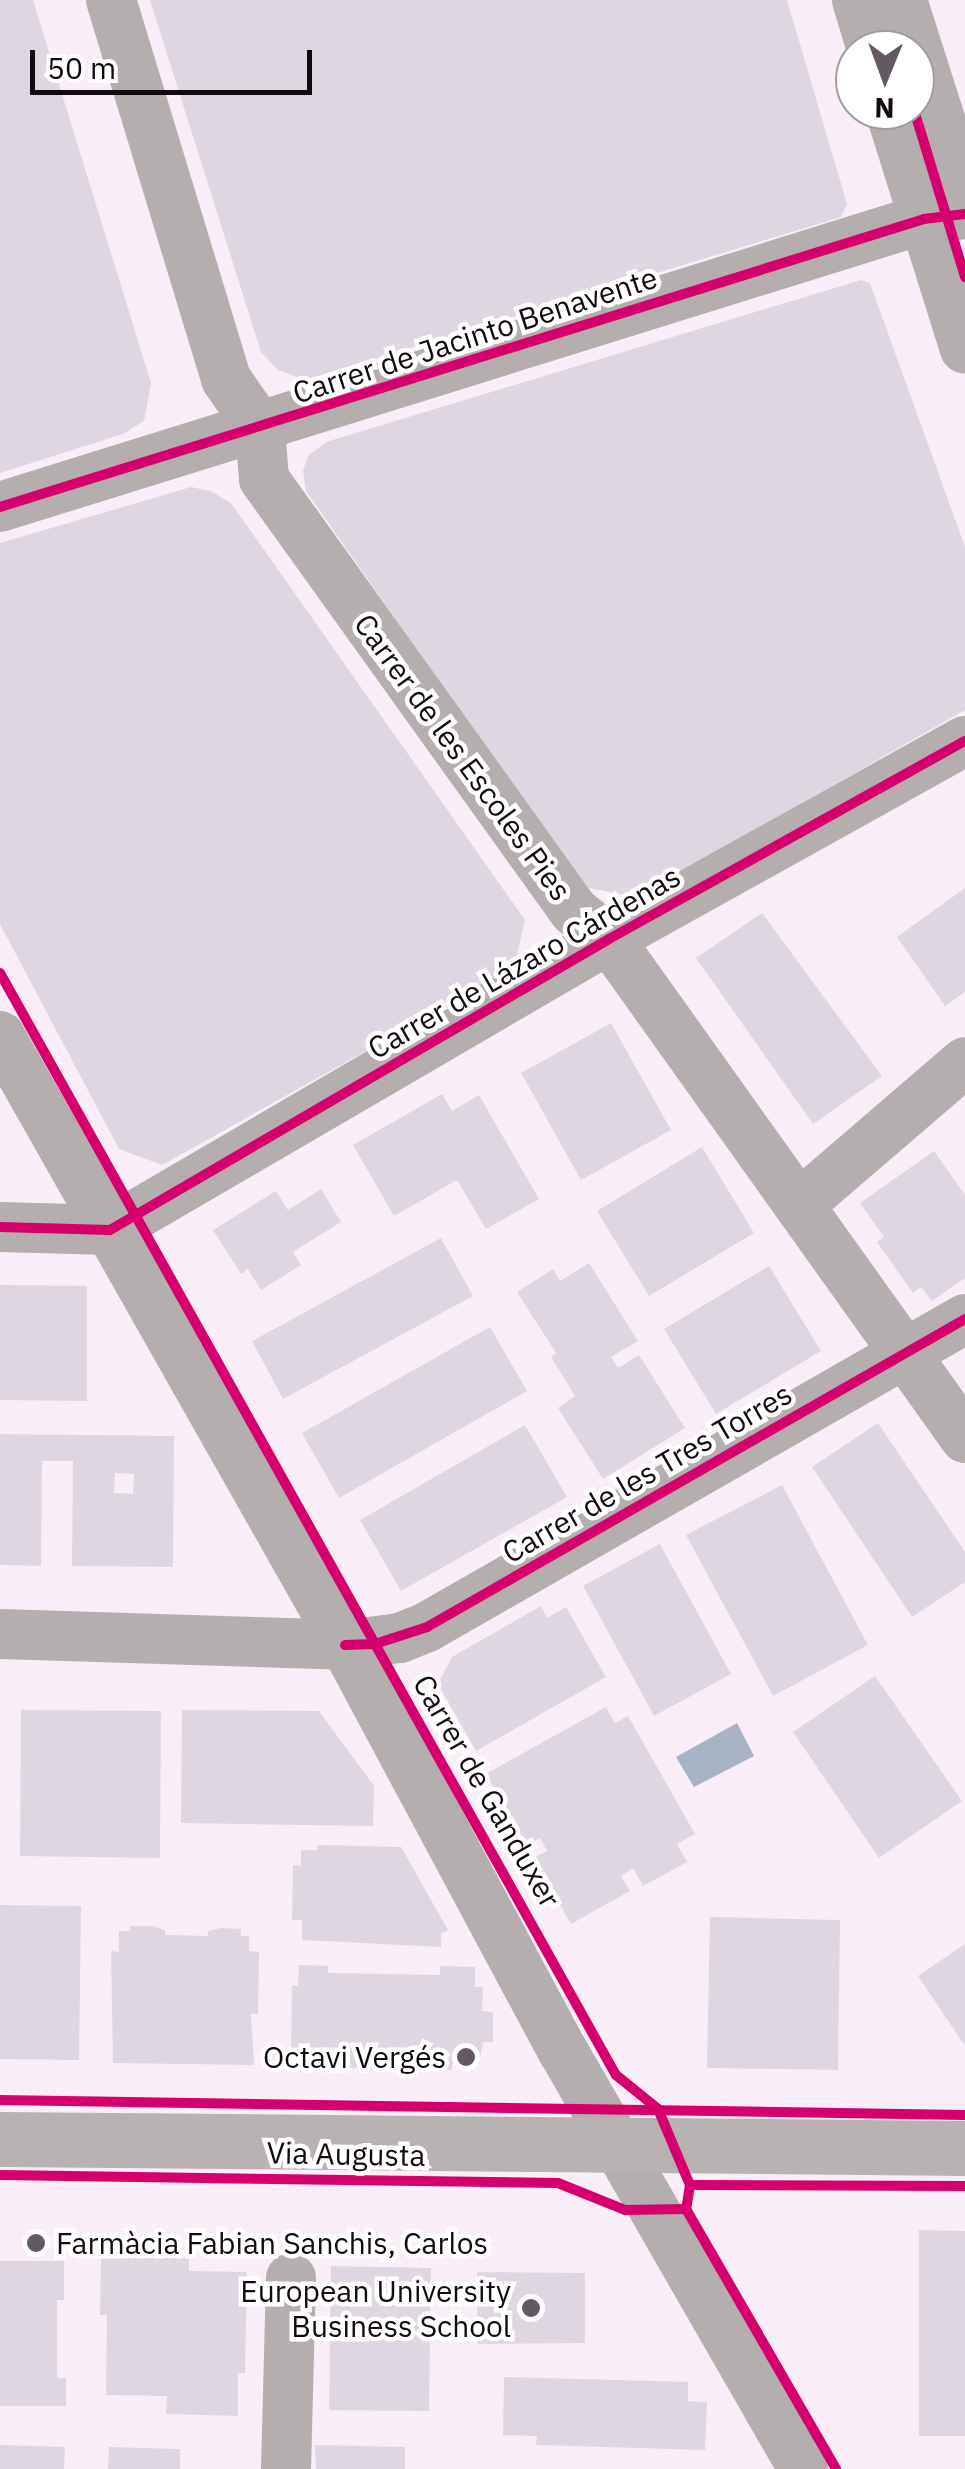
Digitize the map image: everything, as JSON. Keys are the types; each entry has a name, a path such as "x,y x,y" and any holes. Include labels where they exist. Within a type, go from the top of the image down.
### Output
{"main road":[{"name":"Via Augusta","path":"0,2139 965,2148"}],"street":[{"path":"111,0 226,380 260,428"},
{"path":"857,0 866,30"},
{"path":"902,0 951,210 965,349"},
{"path":"902,130 951,210"},
{"name":"Carrer de Jacinto Benavente","path":"0,507 951,210"},
{"name":"Carrer de les Escoles Pies","path":"260,428 264,479 574,912 610,939 965,1438"},
{"name":"Carrer de Lázaro Cárdenas","path":"110,1230 610,939 965,741"},
{"name":"Carrer de Ganduxer","path":"0,1036 345,1645 558,2041 803,2469"},
{"path":"799,1205 965,1062"},
{"path":"0,1227 110,1230"},
{"name":"Carrer de les Tres Torres","path":"0,1634 375,1644 427,1627 965,1320"},
{"path":"286,2469 291,2278"}],"water":[{"path":"737,1723 754,1756 694,1787 676,1757"}],"building":[{"path":"0,0 33,0 151,383 144,421 123,434 0,473"},
{"path":"150,0 787,0 847,204 841,217 305,380 278,370 261,352"},
{"path":"861,280 870,283 965,547 965,710 637,897 583,887 306,491 303,471 308,456 326,442"},
{"path":"191,487 211,491 231,503 525,920 514,968 162,1165 119,1149 0,924 0,543"},
{"path":"965,888 965,992 945,1006 897,937"},
{"path":"762,913 882,1076 813,1124 696,958"},
{"path":"611,1023 671,1130 581,1180 521,1073"},
{"path":"442,1094 452,1111 479,1095 539,1199 486,1229 457,1180 394,1216 353,1145"},
{"path":"702,1147 754,1233 649,1296 597,1211"},
{"path":"934,1151 965,1195 965,1278 932,1301 921,1287 913,1293 877,1242 884,1237 860,1203"},
{"path":"321,1189 341,1222 293,1252 301,1265 261,1290 248,1269 241,1274 213,1230 276,1191 288,1210"},
{"path":"441,1238 473,1296 283,1399 252,1341"},
{"path":"589,1263 638,1341 611,1357 618,1368 639,1355 685,1428 603,1479 558,1408 575,1396 551,1357 556,1353 517,1292 553,1269 560,1281"},
{"path":"769,1266 821,1351 716,1414 664,1329"},
{"path":"0,1285 87,1286 87,1401 0,1400"},
{"path":"490,1327 527,1391 339,1498 302,1433"},
{"path":"878,1423 965,1552 965,1582 912,1617 812,1467"},
{"path":"525,1425 567,1497 401,1591 360,1520"},
{"path":"0,1434 174,1436 173,1567 72,1566 73,1461 42,1461 41,1566 0,1565","holes":["115,1473 134,1474 133,1494 114,1493"]},
{"path":"782,1485 868,1645 773,1696 686,1535"},
{"path":"660,1544 731,1674 654,1716 583,1586"},
{"path":"541,1606 547,1618 566,1607 606,1677 476,1751 438,1684 452,1657"},
{"path":"875,1676 962,1801 879,1858 793,1732"},
{"path":"606,1707 615,1723 628,1716 695,1834 677,1844 687,1862 643,1886 633,1868 621,1876 630,1891 571,1924 533,1858 547,1851 540,1838 527,1845 486,1774"},
{"path":"21,1710 161,1711 160,1858 20,1856"},
{"path":"182,1710 319,1711 374,1786 373,1826 181,1823"},
{"path":"317,1845 401,1847 448,1930 441,1934 441,1947 302,1940 302,1920 292,1920 293,1865 301,1866 301,1850 317,1850"},
{"path":"0,1905 81,1906 79,2060 0,2059"},
{"path":"710,1917 840,1920 838,2070 707,2068"},
{"path":"130,1926 152,1926 165,1930 165,1935 208,1936 208,1931 221,1928 241,1929 241,1936 249,1936 249,1951 259,1952 258,2014 251,2014 254,2065 113,2063 111,1951 119,1952 119,1931 130,1931"},
{"path":"965,1944 965,2046 918,1976"},
{"path":"299,1965 328,1966 328,1973 440,1975 440,1966 475,1967 475,1987 483,1987 482,2011 493,2012 493,2042 483,2042 479,2064 452,2064 452,2070 387,2069 383,2064 383,2069 319,2067 319,2061 291,2061 292,1985 298,1986"},
{"path":"919,2230 965,2231 965,2436 919,2436"},
{"path":"101,2256 189,2257 189,2271 247,2272 245,2373 238,2373 238,2416 166,2414 167,2396 106,2395 107,2315 100,2315"},
{"path":"0,2261 64,2261 64,2300 57,2300 57,2378 66,2378 66,2406 0,2406"},
{"path":"331,2266 431,2268 429,2411 329,2410"},
{"name":"European University Business School","path":"477,2272 585,2273 585,2343 477,2344"},
{"path":"504,2377 688,2382 688,2401 707,2402 705,2450 536,2445 537,2436 503,2435"},
{"path":"0,2445 65,2447 64,2469 0,2469"},
{"path":"315,2445 405,2447 405,2469 316,2469"},
{"path":"109,2447 180,2449 180,2469 108,2469"}],"cycle path":[{"path":"920,130 965,277"},
{"path":"0,507 924,219 965,214"},
{"path":"0,1227 110,1230 609,939 965,741"},
{"path":"0,973 616,2075 658,2109 690,2185 686,2209 836,2469"},
{"path":"345,1645 375,1644 427,1627 965,1319"},
{"path":"0,2100 965,2115"},
{"path":"0,2175 558,2183 625,2210 686,2209"},
{"path":"690,2185 965,2186"}],"place":[{"name":"Octavi Vergés","path":"466,2057"},
{"name":"Farmàcia Fabian Sanchis, Carlos","path":"36,2243"},
{"name":"European University Business School","path":"531,2308"}]}
